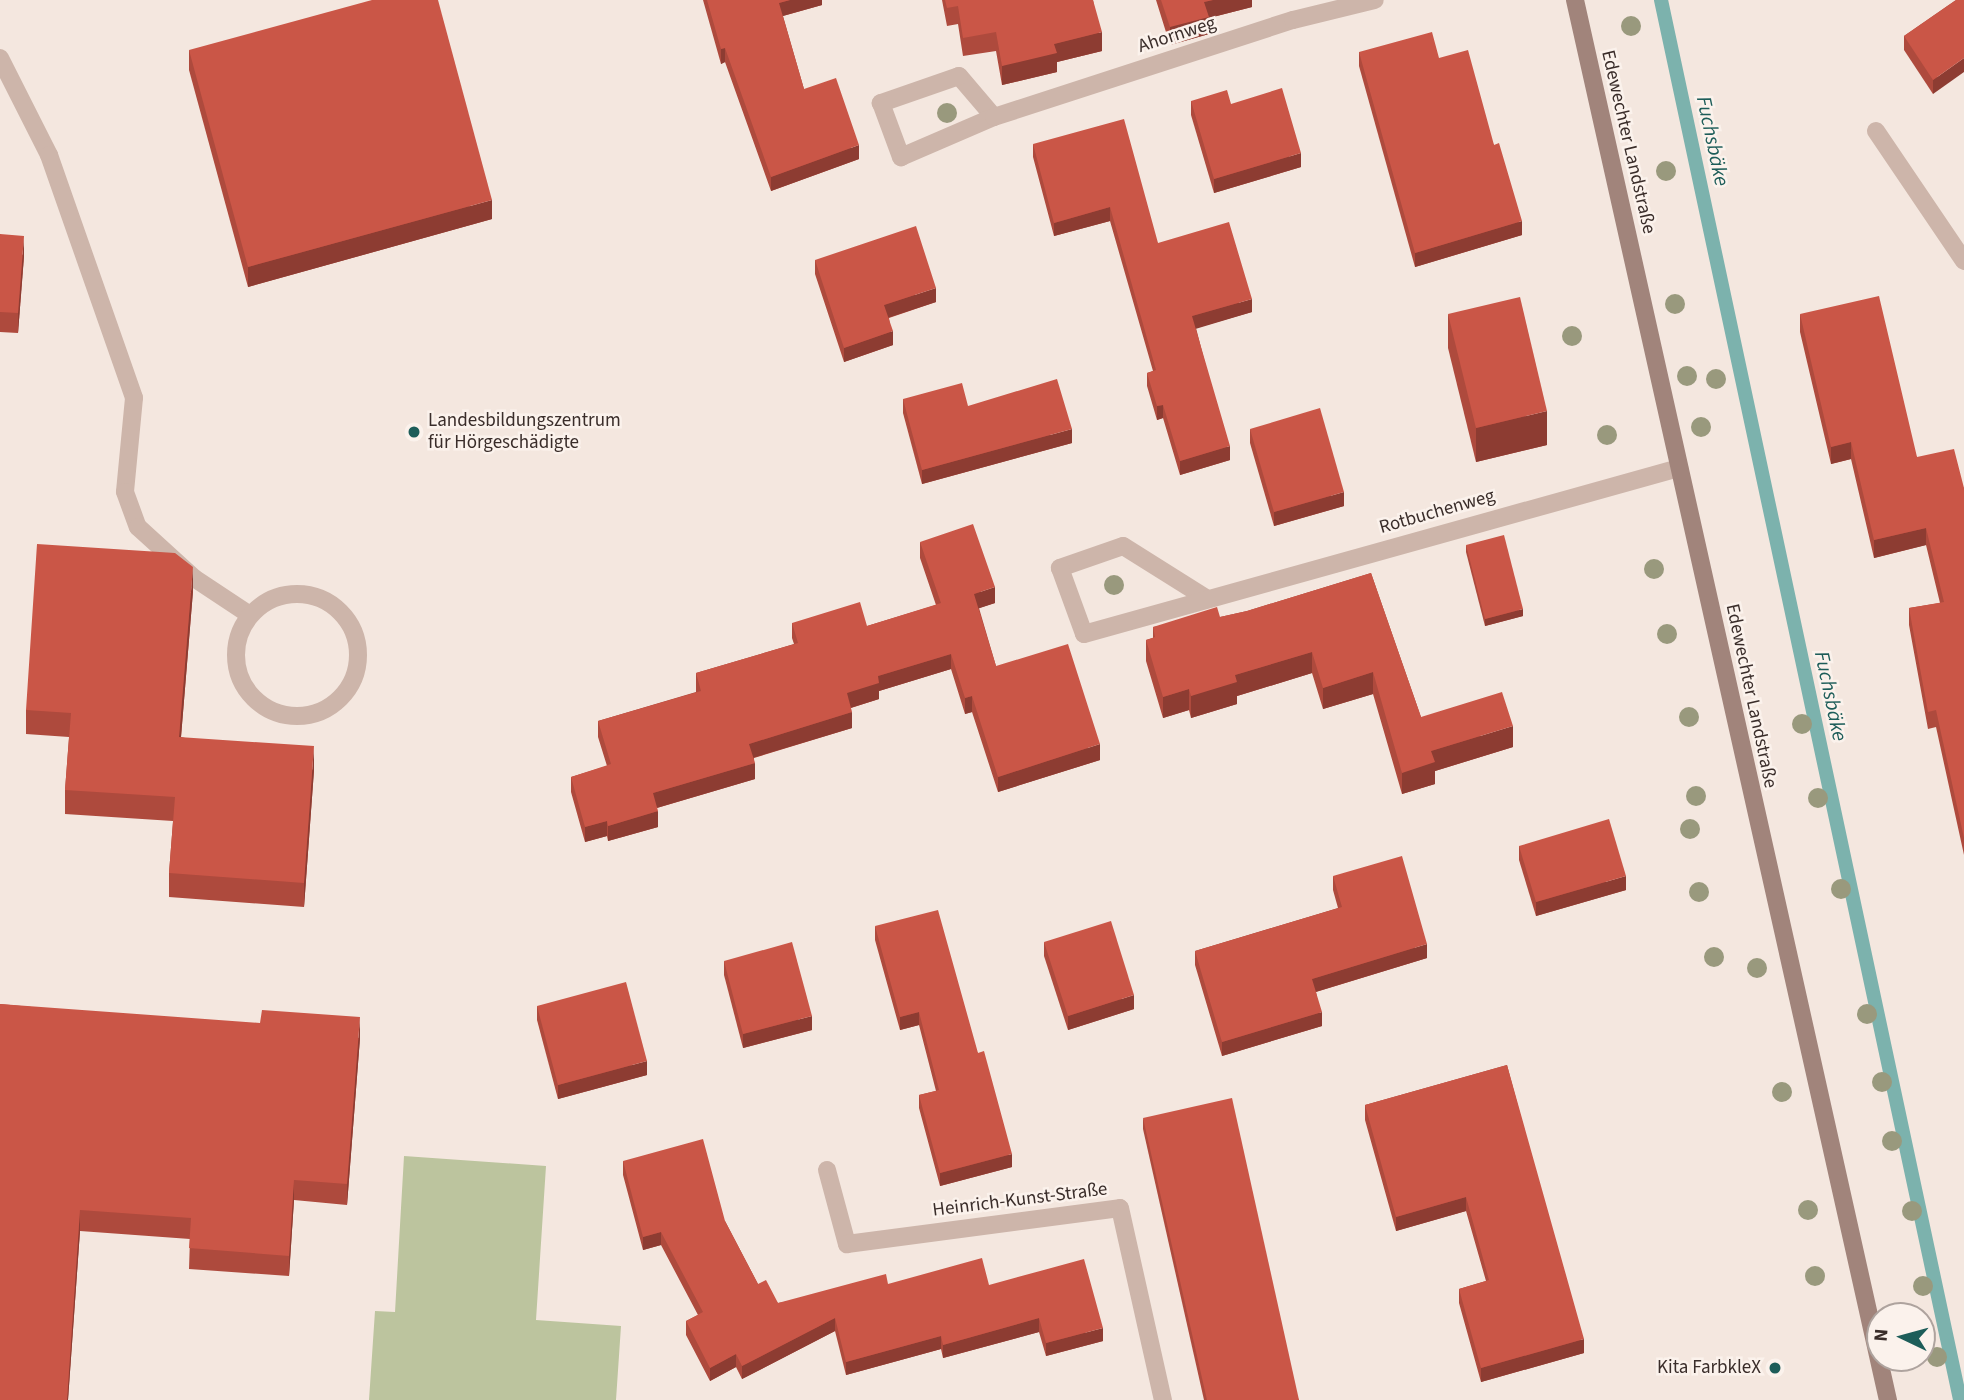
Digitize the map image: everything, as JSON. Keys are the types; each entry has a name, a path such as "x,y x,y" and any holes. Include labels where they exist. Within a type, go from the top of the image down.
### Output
{"main road":[{"name":"Edewechter Landstraße","path":"1575,0 1888,1400"}],"street":[{"name":"Ahornweg","path":"993,117 959,76 881,103 901,157 993,117 1293,20 1375,0"},
{"path":"0,58 50,155 134,398 125,492 138,527 194,578 250,615"},
{"path":"1876,131 1964,261"},
{"name":"Rotbuchenweg","path":"1206,598 1123,546 1059,568 1084,634 1679,468"},
{"path":"304,594 340,611 355,637 357,666 337,701 300,717 261,705 243,682 235,653 239,633 250,615 265,602 304,594"},
{"name":"Heinrich-Kunst-Straße","path":"827,1170 847,1244 1120,1208 1163,1400"}],"green space":[{"path":"404,1156 546,1166 536,1320 621,1326 616,1400 369,1400 375,1311 395,1312"}],"building":[{"path":"372,0 438,0 492,200 248,267 189,50"},
{"path":"707,0 790,0 779,3 804,89 836,78 859,145 771,177 725,48 721,49"},
{"path":"945,0 1093,0 1102,32 1054,44 1057,53 1002,66 996,32 963,38 958,6 947,8"},
{"path":"1161,0 1213,0 1204,2 1209,17 1170,27"},
{"path":"1956,0 1964,0 1964,58 1933,80 1904,36"},
{"path":"1432,32 1439,58 1468,50 1494,145 1499,143 1522,221 1415,253 1359,52"},
{"path":"1282,88 1301,153 1214,179 1191,101 1227,90 1231,104"},
{"path":"1124,119 1158,243 1229,222 1252,299 1192,316 1230,446 1180,461 1163,405 1157,406 1147,373 1156,370 1110,207 1054,223 1033,144"},
{"path":"916,226 936,288 884,305 893,331 844,348 815,260"},
{"path":"0,234 24,236 18,313 0,312"},
{"path":"1879,296 1917,457 1954,449 1964,488 1964,838 1936,710 1928,712 1909,608 1944,602 1926,528 1874,540 1851,442 1831,447 1800,314"},
{"path":"1520,297 1547,411 1476,428 1448,314"},
{"path":"1057,379 1072,429 922,470 903,399 962,383 968,406"},
{"path":"1320,408 1344,492 1274,512 1250,429"},
{"path":"973,524 995,587 974,594 996,666 1068,644 1100,744 998,777 972,696 965,698 951,654 878,676 879,683 847,693 852,712 749,744 755,763 653,793 658,811 608,826 607,821 585,827 571,777 611,764 598,721 701,691 696,673 798,643 792,623 860,602 867,626 941,603 920,542"},
{"path":"1504,535 1523,609 1485,619 1466,545"},
{"path":"37,544 175,553 193,567 179,737 314,746 304,883 169,873 175,797 65,790 71,713 26,710"},
{"path":"1371,573 1421,717 1502,692 1513,726 1431,751 1435,762 1402,773 1373,672 1323,688 1312,652 1235,675 1237,682 1191,696 1189,689 1163,697 1146,640 1155,637 1153,627 1217,607 1220,617 1247,611"},
{"path":"1609,819 1626,876 1536,902 1519,846"},
{"path":"1402,856 1427,944 1312,979 1322,1012 1222,1042 1195,951 1342,907 1333,876"},
{"path":"938,910 978,1053 984,1051 1012,1154 940,1173 919,1095 939,1090 919,1012 900,1017 875,926"},
{"path":"1111,921 1134,995 1068,1016 1044,942"},
{"path":"792,942 812,1016 743,1034 724,961"},
{"path":"626,982 647,1061 558,1085 537,1006"},
{"path":"0,1004 260,1023 262,1010 360,1017 347,1184 294,1180 289,1256 189,1248 191,1218 80,1210 67,1400 0,1400"},
{"path":"1507,1065 1584,1339 1481,1368 1459,1289 1489,1280 1466,1197 1396,1217 1365,1105"},
{"path":"1232,1098 1299,1400 1207,1400 1143,1118"},
{"path":"703,1139 725,1221 758,1284 766,1280 778,1303 886,1274 888,1284 982,1258 989,1285 1084,1259 1103,1328 1046,1343 1039,1318 943,1345 941,1336 846,1362 835,1318 742,1366 736,1354 710,1368 686,1321 703,1312 661,1232 643,1237 623,1161"}],"waterway":[{"name":"Fuchsbäke","path":"1661,0 1960,1400"}],"place":[{"name":"Landesbildungszentrum für Hörgeschädigte","path":"414,432"},
{"name":"Kita FarbkleX","path":"1775,1368"}]}
